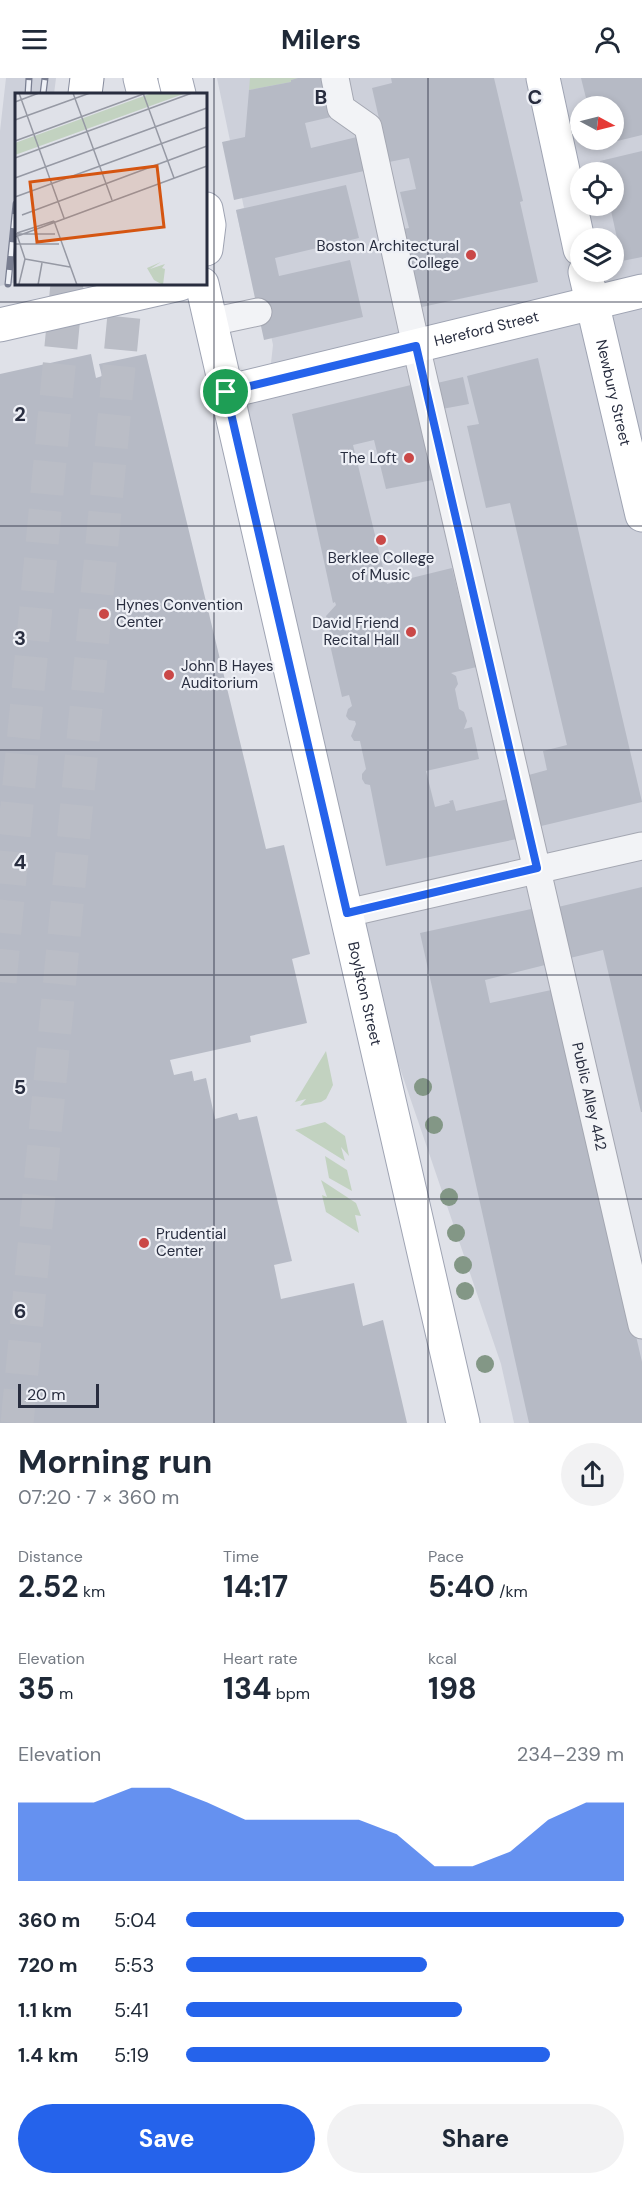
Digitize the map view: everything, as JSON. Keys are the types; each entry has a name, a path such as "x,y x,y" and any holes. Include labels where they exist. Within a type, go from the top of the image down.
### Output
{"main road":[{"path":"85,93 87,78"},
{"path":"140,78 144,93"},
{"path":"175,78 178,93"},
{"path":"543,78 575,228"},
{"path":"207,214 209,225 207,241"},
{"name":"Newbury Street","path":"587,282 642,514"},
{"path":"0,325 176,285"},
{"name":"Boylston Street","path":"202,285 463,1423"},
{"name":"Hereford Street","path":"226,392 642,291"}],"street":[{"name":"Public Alley 442","path":"334,78 341,108 368,127 416,346 642,1324"},
{"path":"211,322 258,312"},
{"path":"347,913 537,868 642,846"}],"shaded area":[{"path":"6,78 56,78 54,93 15,93 15,282 0,286 0,131"},
{"path":"217,78 642,78 642,1423 514,1423 501,1364 347,913 226,392 269,381 273,345 256,263 248,264 236,210 244,208"}],"green space":[{"path":"250,78 298,78 291,82 249,90"},
{"path":"326,1051 333,1085 326,1099 300,1106 306,1099 295,1102"},
{"path":"325,1122 345,1136 349,1156 341,1147 345,1161 295,1130"},
{"path":"325,1156 347,1170 352,1191 329,1178"},
{"path":"321,1180 356,1203 361,1216 355,1215 359,1233 326,1212 322,1195 327,1197"}],"building":[{"path":"298,78 323,78 331,117 305,123 311,148 357,137 364,171 234,200 222,142 245,137 249,90 291,82"},
{"path":"391,78 494,78 523,201 520,202 538,282 422,307 403,229 409,228 400,192 416,189 409,158 389,162 372,88 392,83"},
{"path":"581,78 642,78 642,135 624,139 624,96 586,96"},
{"path":"642,151 642,257 624,261 624,228 615,228 612,216 624,216 624,162 600,161"},
{"path":"346,185 359,238 275,258 279,276 350,260 363,317 264,340 236,210"},
{"path":"91,354 96,378 102,376 99,364 146,354 266,849 284,845 310,954 292,959 307,1023 250,1036 251,1042 170,1060 174,1075 192,1071 194,1081 206,1078 215,1119 237,1113 239,1120 257,1116 292,1261 274,1265 281,1299 354,1283 363,1326 383,1320 407,1423 0,1423 0,374"},
{"path":"538,358 642,802 537,827 525,776 547,770 543,751 567,745 510,503 486,508 467,426 479,424 467,376"},
{"path":"463,377 469,404 442,409 437,383"},
{"name":"Berklee College of Music","path":"415,384 438,479 386,489 374,440 353,445 387,584 452,568 461,605 466,604 481,666 451,673 456,676 458,684 455,689 459,709 464,712 467,721 464,729 472,727 479,759 426,771 435,807 453,800 456,811 508,799 517,839 386,866 370,785 365,784 362,779 362,774 366,769 360,741 354,741 351,736 356,724 346,716 348,709 352,706 349,695 342,697 328,636 332,632 329,631 326,616 336,605 335,602 333,603 292,414"},
{"path":"642,887 641,1112 603,950 570,958 558,907"},
{"path":"536,908 549,964 485,980 490,1003 556,989 642,1362 642,1423 529,1423 420,933"}],"tunnel":[{"path":"0,982 67,285"},
{"path":"17,1423 127,285"}],"railway":[{"path":"28,93 29,78"},
{"path":"43,93 45,78"},
{"path":"8,284 15,214"}],"place":[{"name":"Boston Architectural College","path":"471,255"},
{"name":"The Loft","path":"409,458"},
{"name":"Berklee College of Music","path":"381,540"},
{"name":"Hynes Convention Center","path":"104,614"},
{"name":"David Friend Recital Hall","path":"411,632"},
{"name":"John B Hayes Auditorium","path":"169,675"},
{"name":"Prudential Center","path":"144,1243"}],"route":[{"path":"416,346 537,868 347,913 226,392 416,346"}]}
